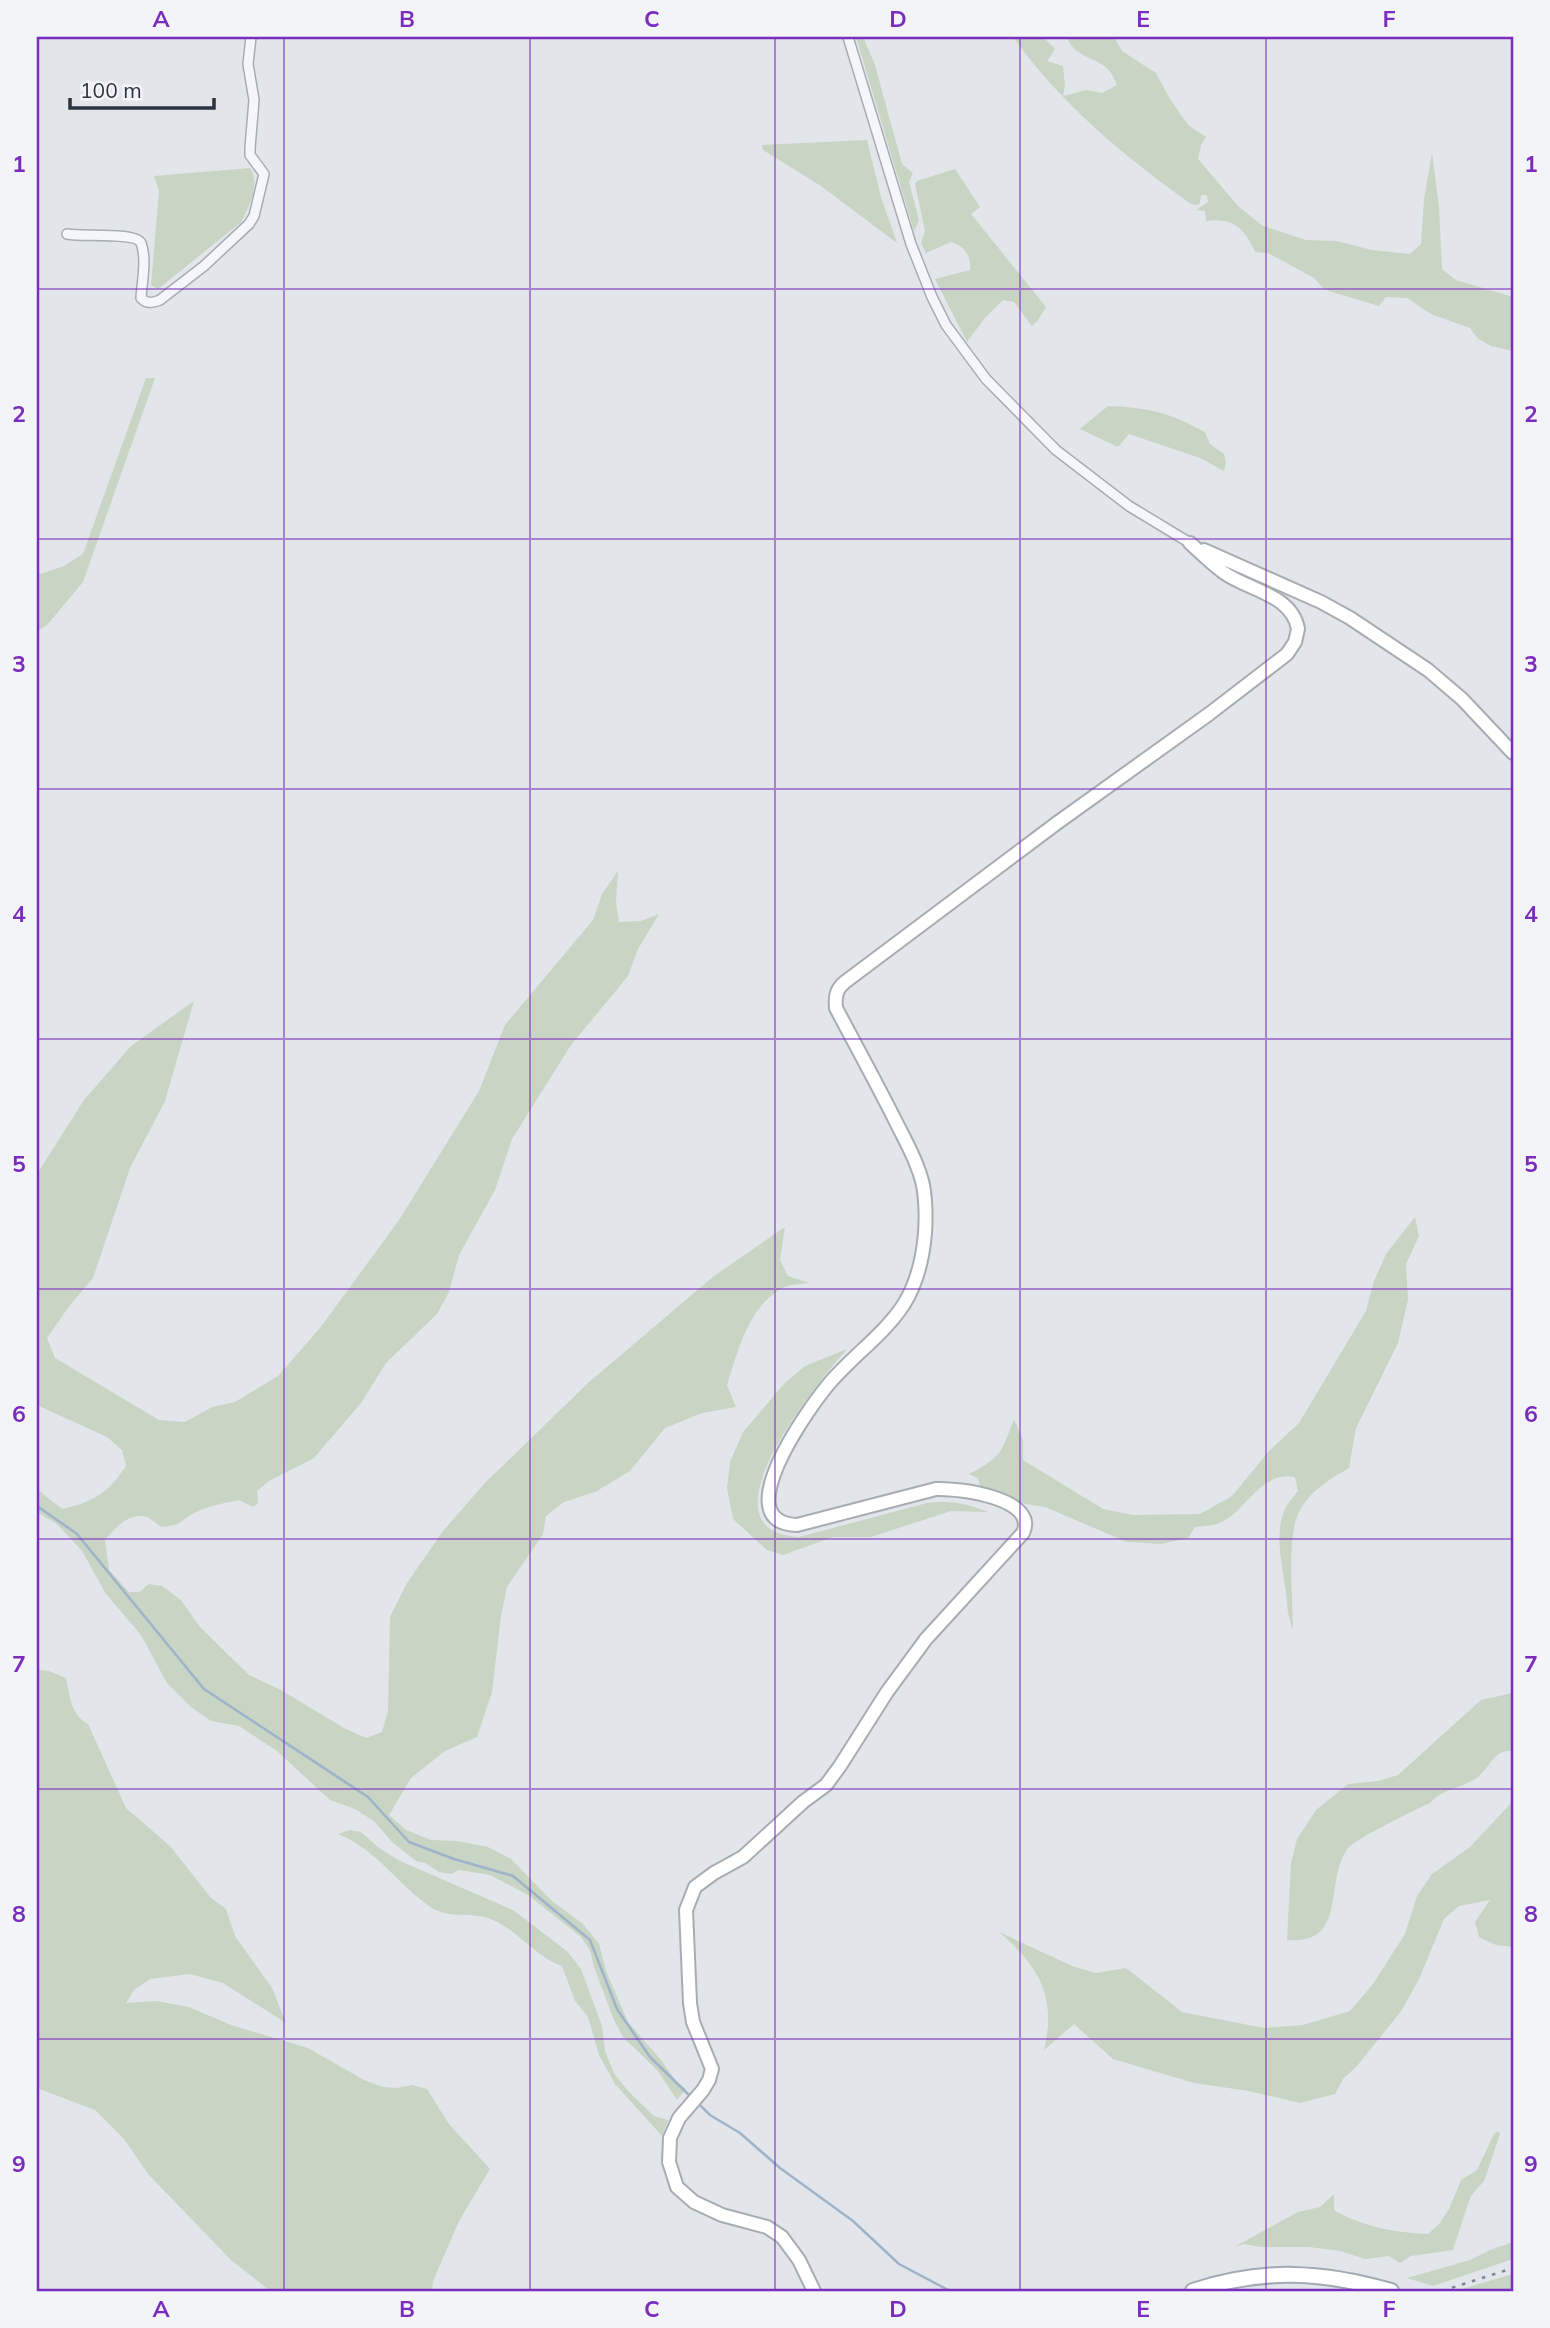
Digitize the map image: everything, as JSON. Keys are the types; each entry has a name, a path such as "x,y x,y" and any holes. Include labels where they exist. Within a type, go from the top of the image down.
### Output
{"main road":[{"path":"1193,2291 1234,2279 1302,2274 1336,2277 1391,2291"}],"street":[{"path":"67,234 81,237 136,238 140,242 142,254 141,298 152,303 160,300 204,266 243,232 254,216 264,181 264,174 250,155 254,100 248,64 251,37"},
{"path":"848,37 908,234 932,297 946,325 986,379 1056,450 1129,506 1190,543 1321,602 1350,618 1428,670 1462,699 1513,753"},
{"path":"814,2291 799,2260 782,2237 767,2227 722,2215 694,2202 677,2187 669,2162 670,2138 686,2109 703,2090 712,2069 693,2022 686,1910 695,1887 743,1857 825,1785 926,1639 1026,1527 1025,1517 1017,1508 957,1488 936,1489 797,1525 778,1522 767,1505 770,1481 798,1429 828,1385 903,1306 912,1288 924,1248 925,1200 917,1168 836,1008 836,995 845,982 1057,823 1209,714 1292,648 1298,629 1291,612 1275,599 1224,573 1190,543"}],"green space":[{"path":"856,37 863,37 875,65 902,164 913,173 909,182 919,220 914,231"},
{"path":"1013,37 1043,37 1055,49 1047,61 1063,66 1063,96 1086,90 1102,93 1117,85 1105,66 1075,50 1066,37 1114,37 1122,51 1156,73 1188,125 1206,137 1198,159 1239,207 1263,226 1306,240 1337,241 1372,250 1410,254 1421,244 1424,199 1432,153 1439,207 1442,269 1456,280 1513,297 1513,351 1491,346 1477,338 1470,328 1431,314 1407,298 1386,297 1379,306 1332,292 1323,288 1314,278 1268,253 1255,252 1247,236 1236,226 1223,221 1206,221 1205,211 1196,210 1208,202 1207,195 1201,195 1197,205 1191,204 1095,128 1073,107 1052,85"},
{"path":"867,140 881,197 897,243 821,186 763,150 762,145"},
{"path":"250,168 254,188 241,222 158,289 151,285 159,191 154,176"},
{"path":"955,169 980,207 971,214 1046,307 1032,326 1014,302 1003,300 967,342 935,279 970,270 969,260 960,246 951,242 926,253 921,243 925,231 915,184 917,181"},
{"path":"146,378 155,378 83,582 47,625 37,631 37,575 64,566 83,554"},
{"path":"1108,406 1158,412 1205,432 1210,444 1224,454 1224,471 1200,458 1129,434 1118,447 1080,429"},
{"path":"618,871 616,902 619,922 641,921 659,914 638,949 628,976 571,1045 512,1139 495,1190 459,1255 449,1292 437,1314 386,1363 361,1403 314,1458 269,1481 257,1491 258,1503 253,1507 239,1500 228,1502 201,1510 178,1524 161,1527 147,1517 135,1517 123,1522 105,1540 109,1570 129,1592 139,1592 149,1584 162,1586 181,1600 200,1627 249,1675 366,1738 382,1732 388,1711 390,1617 407,1583 443,1531 485,1483 588,1383 714,1276 785,1227 780,1260 788,1276 809,1283 788,1286 775,1293 764,1303 747,1328 727,1385 736,1407 702,1413 665,1428 630,1471 595,1492 564,1502 546,1516 543,1534 507,1587 492,1692 477,1737 445,1751 411,1778 389,1815 406,1830 431,1840 457,1841 488,1847 511,1859 552,1901 583,1924 599,1944 606,1971 628,2022 676,2081 686,2089 677,2100 658,2071 623,2037 614,2020 590,1950 581,1937 528,1895 490,1875 459,1870 451,1874 439,1872 416,1861 392,1842 374,1821 355,1809 330,1800 277,1751 239,1726 211,1721 191,1707 167,1683 141,1635 106,1594 82,1551 57,1524 37,1512 37,1489 62,1509 99,1495 126,1466 122,1450 107,1437 37,1405 37,1174 84,1100 131,1046 194,1001 165,1101 130,1168 93,1278 47,1338 55,1358 159,1420 185,1422 212,1407 235,1402 278,1376 320,1328 399,1220 479,1091 505,1025 593,920 602,894"},
{"path":"1415,1217 1419,1236 1406,1264 1408,1300 1398,1343 1356,1428 1349,1468 1315,1491 1304,1503 1296,1521 1292,1551 1293,1629 1288,1613 1279,1538 1285,1509 1298,1491 1295,1477 1272,1480 1227,1519 1215,1525 1195,1527 1188,1538 1161,1544 1127,1542 1045,1507 1026,1504 980,1488 978,1478 969,1474 999,1453 1014,1419 1023,1440 1023,1460 1103,1509 1133,1515 1200,1514 1232,1496 1270,1450 1299,1423 1366,1311 1374,1281 1386,1254"},
{"path":"847,1349 813,1391 773,1453 761,1483 758,1510 770,1529 799,1537 935,1502 958,1503 988,1512 951,1511 871,1537 833,1537 783,1555 767,1550 733,1519 727,1488 730,1462 743,1432 784,1384 805,1366"},
{"path":"37,1670 49,1671 66,1678 74,1710 88,1724 126,1808 170,1846 211,1898 226,1909 235,1936 272,1988 286,2023 223,1983 190,1974 150,1979 134,1990 126,2003 156,2001 189,2007 231,2025 308,2048 364,2080 383,2087 412,2085 427,2089 449,2124 490,2169 459,2221 433,2281 432,2291 270,2291 231,2260 148,2174 124,2139 95,2110 37,2088"},
{"path":"1513,1693 1513,1751 1497,1755 1473,1780 1442,1794 1348,1848 1341,1862 1327,1922 1319,1933 1306,1939 1287,1940 1291,1863 1297,1839 1316,1810 1348,1784 1378,1781 1398,1775 1481,1700"},
{"path":"1513,1801 1513,1882 1510,1884 1513,1886 1513,1947 1496,1945 1479,1937 1475,1922 1490,1900 1459,1906 1444,1919 1419,1979 1402,2010 1357,2066 1343,2079 1335,2094 1300,2103 1249,2091 1194,2083 1113,2059 1074,2024 1044,2050 1048,2014 1041,1984 1025,1957 999,1932 1072,1966 1096,1973 1126,1968 1182,2012 1264,2028 1303,2025 1350,2011 1373,1984 1405,1934 1417,1896 1432,1874 1470,1847"},
{"path":"350,1830 361,1832 400,1861 513,1910 568,1952 581,1969 602,2026 605,2051 615,2075 654,2116 668,2120 662,2136 615,2084 599,2055 588,2017 575,2001 562,1966 542,1955 496,1921 485,1917 444,1913 432,1908 364,1848 338,1834"},
{"path":"1498,2131 1500,2134 1484,2181 1471,2196 1453,2250 1411,2256 1400,2263 1389,2256 1365,2259 1340,2251 1309,2247 1260,2247 1244,2244 1234,2247 1298,2212 1320,2207 1334,2194 1334,2210 1344,2216 1391,2230 1428,2234 1449,2209 1461,2180 1477,2170"},
{"path":"1513,2242 1513,2259 1433,2286 1407,2278 1470,2260"},
{"path":"1513,2274 1513,2291 1455,2291"}],"waterway":[{"path":"37,1506 77,1534 204,1689 368,1797 409,1842 454,1859 513,1876 590,1940 617,2009 650,2057 691,2097"},
{"path":"699,2104 710,2115 740,2133 780,2168 853,2221 899,2264 950,2291"}],"railway":[{"path":"1442,2291 1513,2268"}]}
